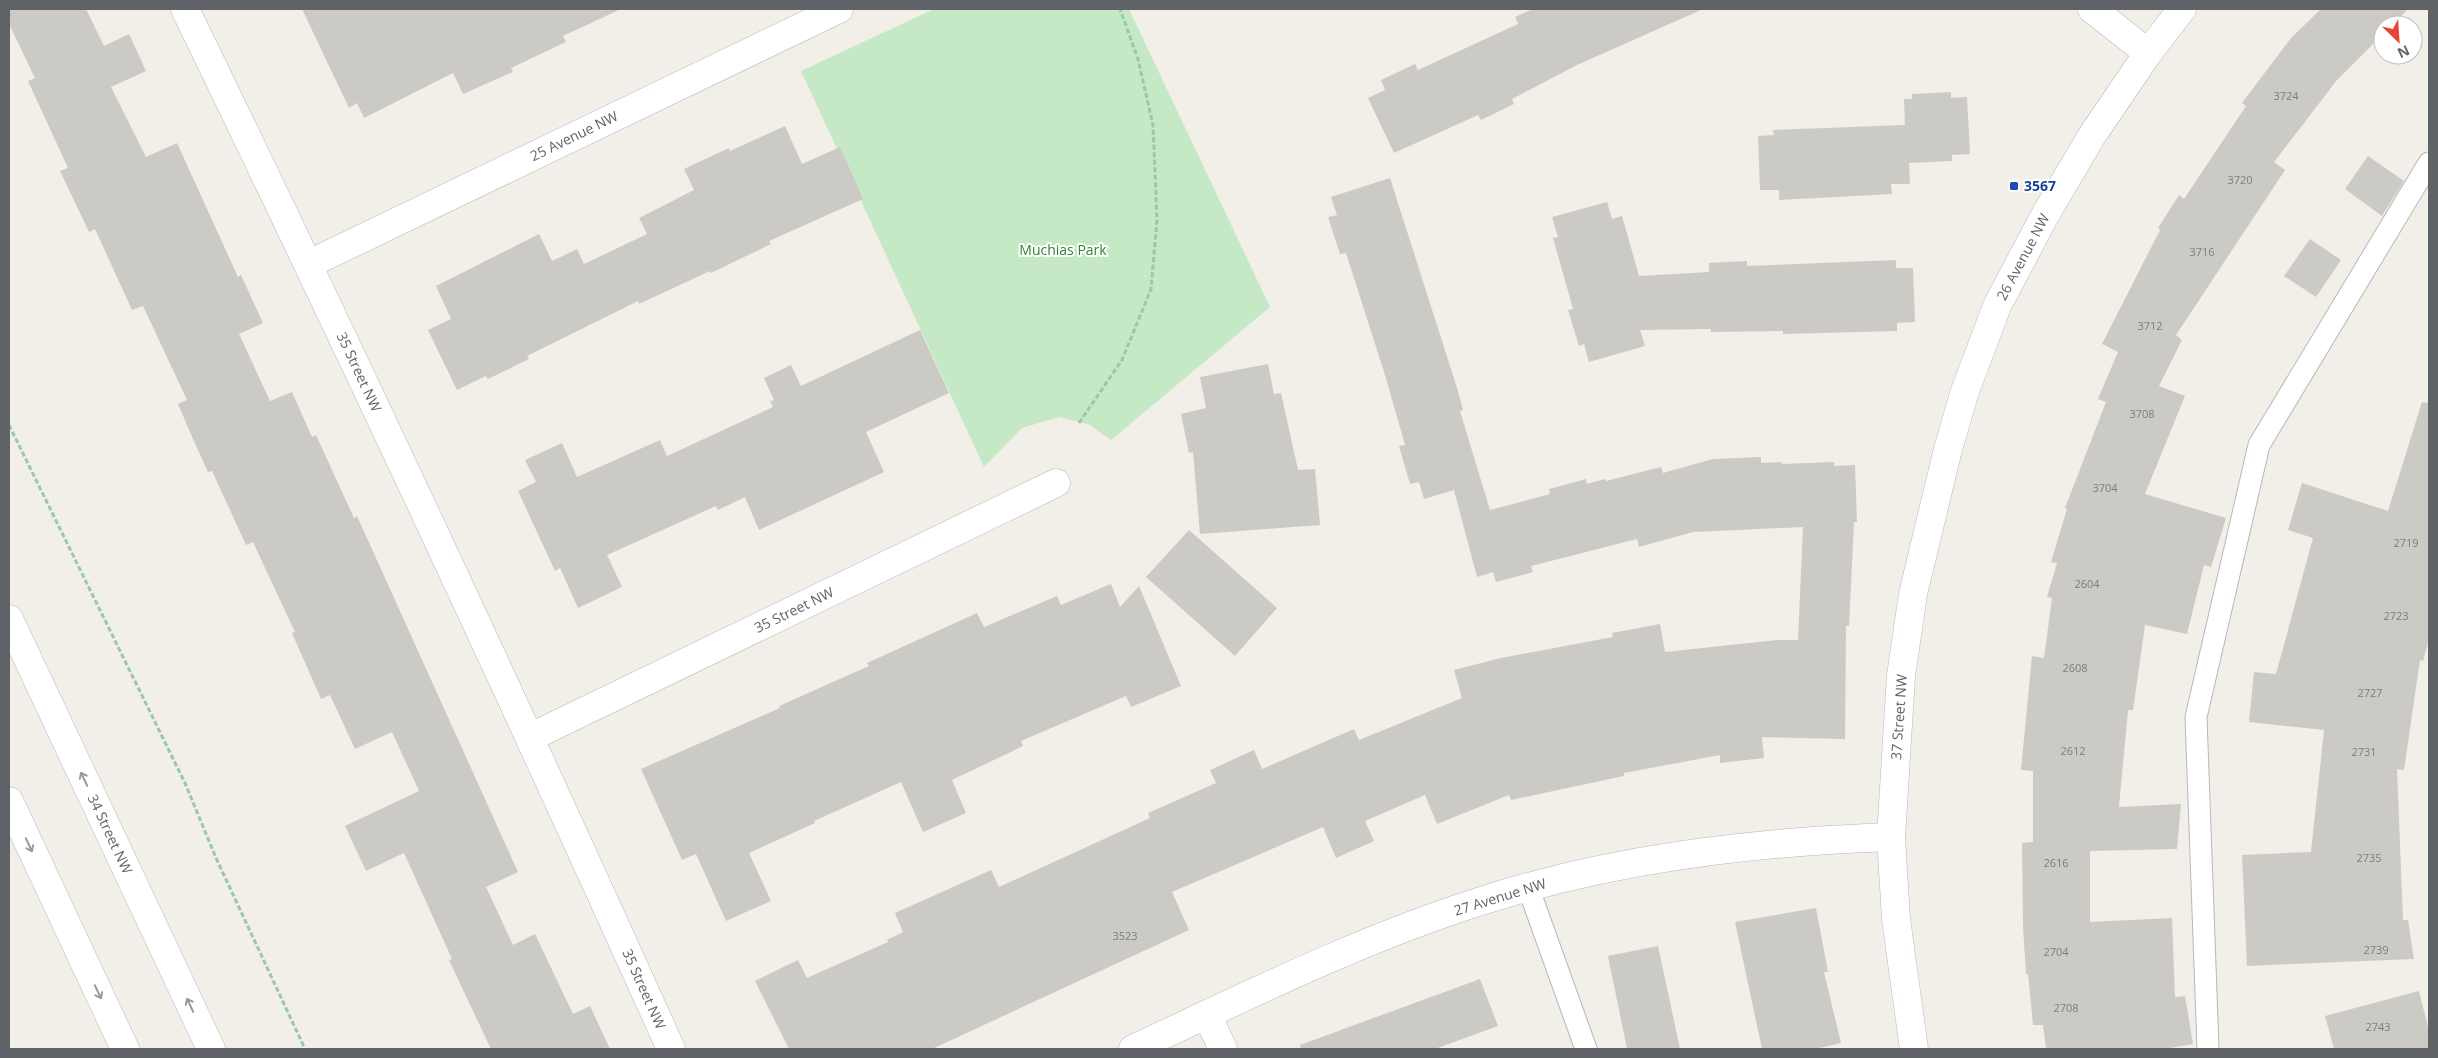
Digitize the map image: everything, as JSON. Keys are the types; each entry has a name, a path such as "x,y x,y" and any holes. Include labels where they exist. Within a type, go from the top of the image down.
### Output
{"street":[{"name":"35 Street NW","path":"185,9 309,264 531,737 671,1049"},
{"name":"25 Avenue NW","path":"309,264 839,9"},
{"path":"2092,9 2148,53"},
{"name":"26 Avenue NW","path":"1965,391 1997,306 2044,217 2091,137 2148,53 2182,9"},
{"name":"37 Street NW","path":"1914,1049 1896,919 1891,837 1901,676 1913,594 1933,507 1965,391"},
{"name":"35 Street NW","path":"531,737 1056,483"},
{"name":"34 Street NW","path":"9,618 211,1049"},
{"path":"9,801 125,1049"},
{"name":"27 Avenue NW","path":"1134,1049 1207,1015 1422,922 1528,887 1620,865 1755,844 1891,837"},
{"path":"1207,1015 1223,1049"}],"lane":[{"path":"2208,1049 2196,717 2259,445 2429,163"},
{"path":"1528,887 1586,1049"}],"path":[{"path":"1080,422 1122,360 1151,289 1157,220 1153,125 1138,59 1120,9"},
{"path":"9,425 185,783 216,858 305,1049"}],"green space":[{"name":"Muchias Park","path":"934,9 1129,9 1270,307 1111,440 1090,425 1059,417 1022,428 984,467 801,71"}],"building":[{"path":"9,9 86,9 104,46 129,34 146,71 111,87 146,157 177,143 238,277 241,275 263,323 239,334 270,401 292,392 312,437 316,435 354,518 357,516 518,872 486,887 513,945 535,934 573,1014 590,1006 610,1049 491,1049 449,960 452,959 404,853 366,871 345,826 419,791 392,732 355,749 330,695 321,699 292,633 295,632 253,542 246,545 212,471 208,472 193,439 178,404 187,400 143,306 132,310 95,229 89,232 60,171 68,168 28,81 35,78 9,24"},
{"path":"302,9 621,9 563,36 566,42 511,68 513,72 463,94 453,73 364,118 357,103 349,108"},
{"path":"1533,9 1703,9 1577,65 1512,99 1514,104 1481,120 1478,115 1394,153 1368,98 1385,90 1381,80 1415,64 1418,70 1518,24 1515,17"},
{"path":"2321,9 2408,9 2402,15 2373,15 2373,44 2337,80 2274,162 2285,170 2176,335 2182,340 2159,386 2185,396 2145,494 2226,518 2211,567 2204,565 2187,634 2145,625 2133,710 2128,710 2119,807 2181,804 2177,849 2090,851 2090,922 2172,918 2175,997 2185,996 2193,1044 2164,1049 2046,1049 2043,1025 2033,1025 2028,974 2026,974 2023,927 2022,843 2033,842 2033,771 2021,770 2032,656 2044,658 2052,598 2047,597 2057,563 2051,562 2067,509 2065,508 2106,402 2098,399 2118,352 2102,344 2160,230 2158,228 2179,195 2184,199 2246,106 2242,103 2291,38"},
{"path":"1951,92 1951,98 1967,97 1970,154 1952,155 1952,161 1909,163 1910,184 1891,184 1892,194 1779,200 1779,190 1760,190 1758,136 1774,135 1773,130 1905,125 1904,99 1912,99 1912,94"},
{"path":"785,126 802,164 840,147 863,199 769,241 771,244 711,273 710,271 639,304 638,301 527,356 529,359 488,379 486,376 457,390 428,330 451,319 436,286 539,234 552,261 577,249 584,264 647,234 639,218 694,190 684,169 729,148 730,151"},
{"path":"2368,156 2404,181 2382,216 2345,189"},
{"path":"1390,178 1458,391 1463,410 1460,411 1490,510 1550,494 1549,489 1586,479 1587,484 1605,479 1606,481 1661,467 1663,473 1713,459 1761,457 1761,463 1834,462 1834,466 1855,465 1857,522 1854,522 1849,626 1846,626 1845,739 1762,737 1764,758 1720,763 1720,755 1624,773 1624,776 1511,800 1509,795 1437,824 1425,795 1365,821 1374,841 1336,858 1323,827 1172,892 1189,930 932,1049 789,1049 755,981 798,960 807,978 888,942 887,940 903,932 895,913 991,870 999,887 1150,818 1148,813 1216,783 1210,770 1254,750 1262,769 1354,729 1359,740 1462,698 1454,670 1501,658 1613,637 1612,633 1660,624 1665,652 1777,640 1798,640 1803,527 1693,532 1639,547 1637,539 1531,566 1533,572 1496,582 1493,572 1477,577 1454,490 1424,499 1419,482 1410,484 1399,446 1405,445 1385,375 1346,253 1340,254 1328,217 1337,215 1331,197"},
{"path":"1607,202 1612,219 1622,216 1639,276 1709,272 1709,263 1747,261 1747,266 1896,260 1896,268 1913,268 1915,322 1897,323 1897,331 1783,334 1783,331 1711,332 1711,329 1640,330 1645,346 1589,362 1584,344 1579,346 1568,310 1573,309 1553,238 1558,237 1552,217"},
{"path":"2310,239 2341,260 2316,297 2284,276"},
{"path":"920,330 949,393 866,432 884,472 759,530 745,497 718,510 716,506 607,555 622,587 578,608 560,568 555,571 518,491 536,482 525,460 562,443 577,477 660,440 667,456 773,407 770,401 774,400 764,378 791,365 801,386"},
{"path":"1268,364 1274,394 1281,393 1298,470 1315,469 1320,525 1200,534 1193,452 1189,453 1181,414 1206,408 1200,377"},
{"path":"2422,402 2429,403 2429,639 2423,661 2420,660 2404,770 2397,769 2403,920 2408,920 2414,959 2247,966 2242,855 2311,852 2324,730 2249,722 2254,672 2276,674 2313,538 2288,530 2302,483 2388,511"},
{"path":"1189,530 1277,608 1235,656 1146,577"},
{"path":"1111,584 1120,607 1139,586 1181,686 1131,707 1126,696 1021,741 1023,746 952,780 966,813 923,832 901,782 749,853 771,901 726,921 696,854 682,860 641,769 780,708 779,706 869,666 867,663 977,613 984,627 1057,596 1061,605"},
{"path":"1816,908 1828,972 1824,972 1841,1043 1815,1049 1762,1049 1735,922"},
{"path":"1658,946 1680,1049 1627,1049 1608,956"},
{"path":"1480,979 1498,1026 1435,1049 1301,1049 1300,1045"},
{"path":"2419,991 2429,1031 2429,1049 2334,1049 2325,1016"}],"place":[{"name":"3567","path":"2014,186"}]}
